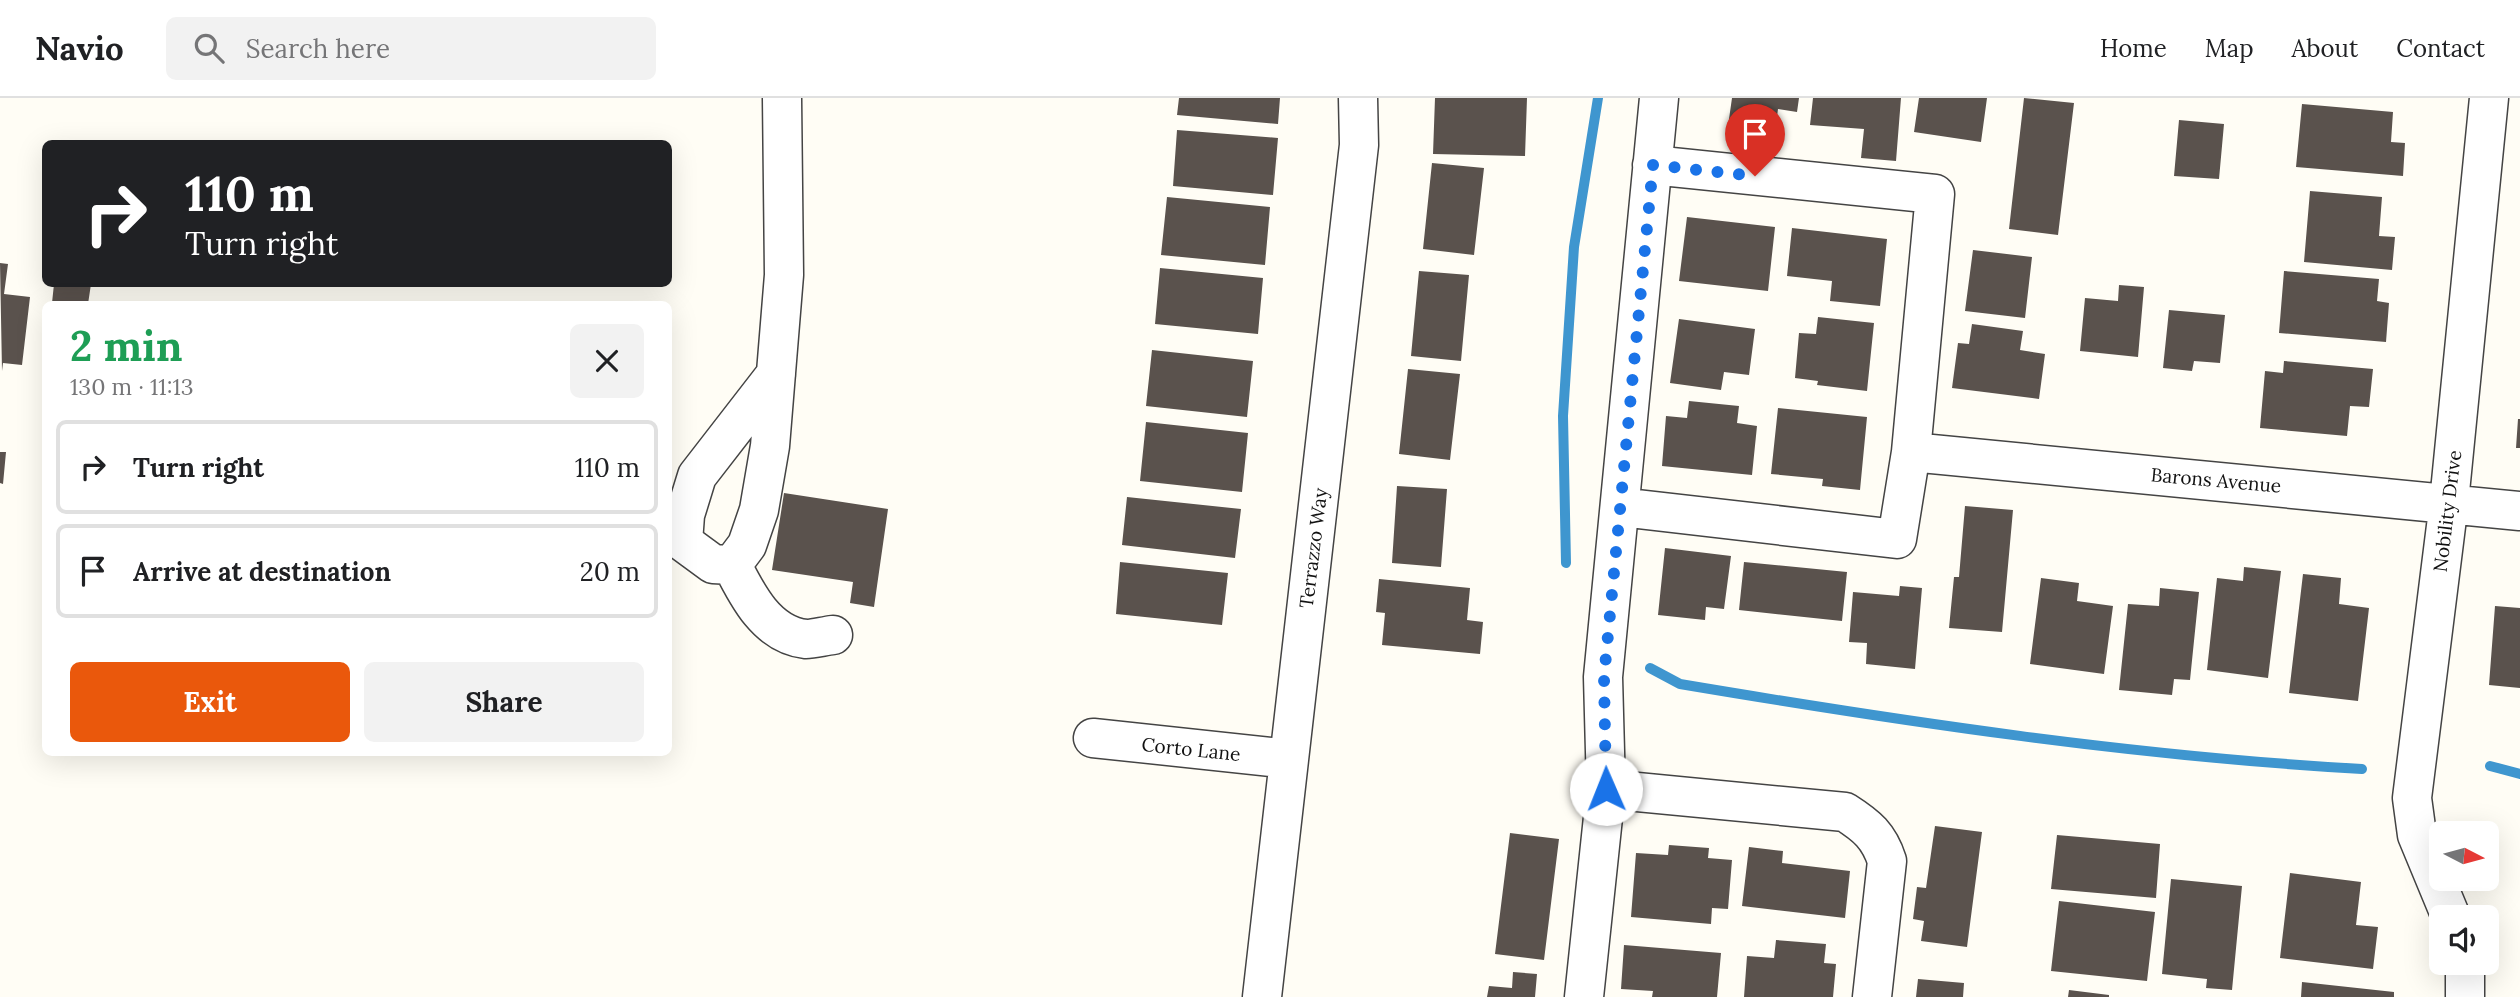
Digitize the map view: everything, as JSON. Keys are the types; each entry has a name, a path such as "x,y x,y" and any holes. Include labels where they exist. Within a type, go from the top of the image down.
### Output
{"street":[{"path":"732,565 747,545 759,510 770,446 784,275 782,98"},
{"name":"Terrazzo Way","path":"1262,997 1359,145 1358,98"},
{"path":"1584,997 1606,789 1604,677 1659,98"},
{"name":"Nobility Drive","path":"2446,905 2417,835 2412,798 2449,502 2489,98"},
{"path":"1620,507 1897,538 1911,452 1935,194 1653,165"},
{"path":"732,565 713,564 683,542 685,515 697,476 776,374"},
{"name":"Barons Avenue","path":"1911,452 2449,502 2520,511"},
{"path":"732,565 763,618 784,631 805,639 833,635"},
{"name":"Corto Lane","path":"1093,738 1289,759"},
{"path":"1606,789 1845,813 1868,826 1881,842 1887,861 1872,997"},
{"path":"2465,975 2465,997"}],"building":[{"path":"1179,98 1280,98 1278,124 1177,115"},
{"path":"1435,98 1527,98 1525,156 1433,154"},
{"path":"1732,98 1799,98 1797,112 1778,109 1773,146 1726,140"},
{"path":"1813,98 1901,98 1896,161 1861,158 1864,129 1810,125"},
{"path":"1919,98 1987,98 1981,142 1914,132"},
{"path":"2024,98 2074,103 2058,235 2009,229"},
{"path":"2302,104 2393,112 2391,142 2405,143 2403,176 2296,167"},
{"path":"2179,120 2224,124 2219,179 2174,176"},
{"path":"1177,130 1278,138 1273,195 1173,186"},
{"path":"1432,163 1484,168 1474,255 1423,249"},
{"path":"2310,191 2382,197 2379,236 2395,237 2392,270 2304,262"},
{"path":"1167,197 1270,207 1265,265 1161,255"},
{"path":"1687,217 1775,227 1768,291 1679,281"},
{"path":"1792,228 1887,239 1880,306 1830,301 1832,281 1787,276"},
{"path":"1973,250 2032,257 2025,318 1965,311"},
{"path":"0,263 8,264 4,294 30,297 22,365 3,363 2,371"},
{"path":"1160,268 1263,278 1258,334 1155,324"},
{"path":"1419,271 1469,275 1461,361 1411,356"},
{"path":"2284,271 2379,279 2377,301 2389,303 2386,342 2279,333"},
{"path":"2119,285 2144,287 2138,357 2080,351 2085,298 2118,301"},
{"path":"54,287 91,287 88,301 52,301"},
{"path":"2169,310 2225,315 2220,363 2194,361 2192,371 2163,368"},
{"path":"1818,317 1874,323 1867,391 1817,385 1818,381 1795,378 1799,333 1816,334"},
{"path":"1679,319 1755,329 1749,375 1724,372 1721,390 1670,383"},
{"path":"1972,324 2023,331 2020,350 2045,354 2039,399 1952,388 1958,343 1969,344"},
{"path":"1152,350 1253,361 1247,417 1146,406"},
{"path":"2284,361 2373,369 2369,407 2350,406 2347,436 2260,428 2265,371 2283,373"},
{"path":"1408,369 1460,374 1450,460 1399,454"},
{"path":"1689,401 1739,406 1737,423 1757,426 1752,475 1662,466 1666,416 1687,418"},
{"path":"1778,408 1867,417 1860,490 1822,486 1823,479 1771,474"},
{"path":"2518,419 2520,448 2516,448"},
{"path":"1146,422 1248,433 1242,492 1140,481"},
{"path":"0,452 6,452 3,484 0,483"},
{"path":"1397,486 1447,489 1441,567 1392,563"},
{"path":"784,493 888,509 874,607 850,603 853,582 772,570"},
{"path":"1127,497 1241,509 1235,558 1122,545"},
{"path":"1965,506 2013,510 2002,632 1949,628 1954,577 1959,577"},
{"path":"1665,548 1731,556 1724,609 1706,607 1705,620 1658,615"},
{"path":"1120,562 1228,573 1222,625 1116,614"},
{"path":"1744,562 1847,572 1842,621 1739,610"},
{"path":"2244,567 2281,571 2268,678 2207,670 2217,578 2243,581"},
{"path":"2303,574 2341,578 2339,604 2369,608 2358,701 2289,693"},
{"path":"2041,578 2079,583 2077,601 2113,606 2104,674 2030,664"},
{"path":"1379,579 1470,588 1467,620 1483,622 1480,654 1382,645 1385,613 1376,612"},
{"path":"1900,586 1922,588 1915,669 1866,664 1867,643 1849,642 1853,592 1899,596"},
{"path":"2160,588 2199,592 2190,680 2174,679 2172,695 2119,690 2128,604 2159,606"},
{"path":"2495,606 2520,608 2520,688 2489,685"},
{"path":"1935,826 1982,832 1967,947 1921,941 1924,921 1913,919 1917,887 1926,888"},
{"path":"1510,833 1559,839 1544,960 1495,954"},
{"path":"2057,835 2160,844 2156,898 2051,889"},
{"path":"1669,845 1709,848 1708,858 1732,860 1728,909 1712,908 1711,924 1631,917 1636,853 1668,855"},
{"path":"1749,847 1783,851 1782,863 1850,871 1845,918 1742,906"},
{"path":"2290,873 2361,882 2356,925 2378,927 2373,969 2280,958"},
{"path":"2171,879 2242,886 2232,990 2206,988 2207,979 2162,974"},
{"path":"2059,901 2155,912 2147,981 2051,971"},
{"path":"1776,940 1826,944 1824,963 1836,964 1833,997 1744,997 1747,956 1774,958"},
{"path":"1624,945 1721,953 1717,997 1652,997 1653,991 1621,989"},
{"path":"1513,972 1537,974 1535,997 1487,997 1489,986 1512,988"},
{"path":"1918,979 1964,983 1963,997 1916,997"},
{"path":"2302,982 2394,992 2394,997 2301,997"},
{"path":"2069,990 2109,995 2109,997 2068,997"}],"waterway":[{"path":"1566,563 1563,416 1574,247 1598,98"},
{"path":"1650,668 1680,684 1935,724 2191,756 2362,769"},
{"path":"2490,766 2520,774"}],"route":[{"path":"1606,789 1604,677 1653,165 1755,176"}]}
